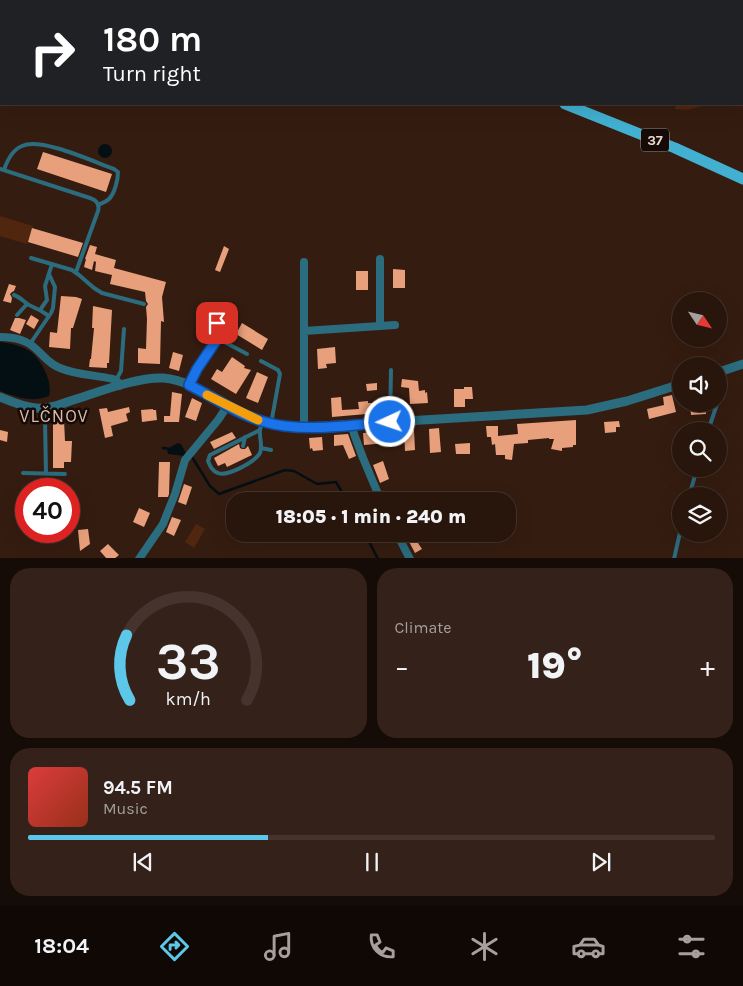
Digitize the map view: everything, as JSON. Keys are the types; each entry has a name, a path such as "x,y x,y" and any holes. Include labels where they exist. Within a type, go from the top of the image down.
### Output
{"main road":[{"name":"37","path":"568,105 641,134 743,179"}],"street":[{"path":"380,259 380,326"},
{"path":"304,262 304,427"},
{"path":"304,331 395,325"},
{"path":"0,337 18,339 30,344 46,360 61,369 118,383"},
{"path":"727,369 743,364"},
{"path":"0,396 22,406 43,408 59,405 118,383 162,378 189,385 265,425 304,427 587,410 627,401 672,387"},
{"path":"139,558 163,524 184,464 228,405"},
{"path":"352,425 360,451 377,492"},
{"path":"401,542 410,558"}],"lane":[{"path":"76,272 98,211 96,201 2,169 11,155 21,146 28,144 52,146 118,172 112,196 98,204"},
{"path":"31,258 68,268 76,272 102,293 144,304"},
{"path":"40,310 46,302 45,286 52,264"},
{"path":"30,344 53,308 54,284 49,274"},
{"path":"14,295 49,316"},
{"path":"47,297 54,297"},
{"path":"17,315 27,304"},
{"path":"189,385 197,369 218,338 217,323"},
{"path":"118,383 121,370 124,329"},
{"path":"218,338 247,354"},
{"path":"261,361 276,368 280,374 265,425 259,454 254,459 231,472 220,474 212,470 208,461 210,455 265,425"},
{"path":"390,422 391,370"},
{"path":"43,408 46,474"},
{"path":"242,446 245,437"},
{"path":"261,448 271,450"},
{"path":"23,473 65,474"},
{"path":"674,558 678,542"}],"shaded area":[{"path":"676,105 707,105 687,110 675,109"},
{"path":"102,144 108,144 112,151 108,158 102,158 98,154 98,148"},
{"path":"0,216 33,226 27,244 0,236"},
{"path":"0,342 20,346 35,356 43,366 48,378 49,396 30,399 0,391"},
{"path":"178,443 181,444 187,455 168,454 167,449"},
{"path":"196,524 205,529 194,548 185,542"}],"building":[{"path":"43,152 112,174 106,192 37,169"},
{"path":"32,228 83,243 78,257 28,242"},
{"path":"90,245 97,247 95,254 116,260 114,268 166,282 162,297 164,322 161,321 160,364 138,363 138,348 146,349 146,307 148,304 145,292 110,284 112,275 95,271 96,262 94,261 92,270 84,267"},
{"path":"224,246 229,249 220,272 215,270"},
{"path":"393,269 405,270 405,288 393,288"},
{"path":"356,271 368,271 368,290 356,290"},
{"path":"9,284 16,286 10,294 12,298 11,303 3,301"},
{"path":"61,296 82,299 73,328 71,328 70,349 49,347 50,332 57,333"},
{"path":"93,306 112,310 109,363 107,363 107,368 89,367 94,328 92,328"},
{"path":"31,315 39,320 34,329 26,324"},
{"path":"15,318 26,320 20,334 10,330"},
{"path":"242,323 268,339 262,350 236,334"},
{"path":"335,347 336,363 326,364 327,368 318,369 317,349"},
{"path":"173,352 183,355 179,371 169,368"},
{"path":"232,357 245,366 244,368 251,370 236,394 211,379 217,369 222,372"},
{"path":"257,372 268,377 258,403 246,398"},
{"path":"402,379 418,381 419,391 425,390 425,393 427,392 428,403 410,404 409,388 401,387"},
{"path":"377,383 377,390 367,391 366,384"},
{"path":"464,387 472,387 473,399 465,399 465,407 454,407 454,389 464,389"},
{"path":"172,392 182,394 179,422 164,422 164,416 170,416"},
{"path":"672,395 672,412 676,412 649,419 647,409 664,405 663,397"},
{"path":"341,397 342,410 359,409 358,402 368,401 368,403 378,403 378,413 332,417 331,398"},
{"path":"192,398 202,403 196,421 185,417"},
{"path":"129,407 130,412 126,414 128,421 111,426 113,436 105,438 99,409 107,408 108,412"},
{"path":"141,410 156,410 157,420 142,422"},
{"path":"691,412 706,412 706,414 691,415"},
{"path":"53,420 64,420 65,441 72,441 71,462 64,462 64,468 53,468"},
{"path":"576,420 576,445 562,448 562,451 551,449 554,439 528,440 528,443 514,444 512,460 505,459 505,455 496,455 495,444 492,445 491,437 487,437 486,426 498,426 498,436 518,434 517,424"},
{"path":"619,421 620,427 616,427 616,432 605,433 604,422"},
{"path":"439,428 441,452 430,453 429,429"},
{"path":"0,430 8,432 7,442 0,440"},
{"path":"404,430 414,430 415,450 405,451"},
{"path":"232,432 236,438 214,449 210,442"},
{"path":"385,432 386,434 391,434 391,442 364,445 363,433"},
{"path":"348,434 356,456 349,459 343,445 334,446 334,435"},
{"path":"322,437 323,450 313,451 312,448 310,449 309,438"},
{"path":"470,443 470,454 456,454 455,444"},
{"path":"239,444 242,449 248,446 252,455 227,467 225,463 218,466 214,458"},
{"path":"383,461 389,479 380,483 373,465"},
{"path":"159,462 170,462 168,497 158,497"},
{"path":"184,484 192,487 186,505 178,502"},
{"path":"139,508 150,513 144,527 133,522"},
{"path":"172,517 181,520 174,536 166,532"},
{"path":"88,529 90,544 80,551 79,543 80,530"},
{"path":"409,542 417,542 422,549 415,553"},
{"path":"108,544 119,555 115,558 106,558 100,551"}],"waterway":[{"path":"163,448 170,449"},
{"path":"189,456 192,457 210,486 219,494 285,470 294,471 317,484 336,482 342,492"},
{"path":"369,542 377,558"}],"slow traffic":[{"path":"207,395 258,420"}],"district":[{"name":"VLČNOV","path":"54,416"}],"route":[{"path":"217,323 218,338 197,369 189,385 263,422 286,427 390,422"}]}
